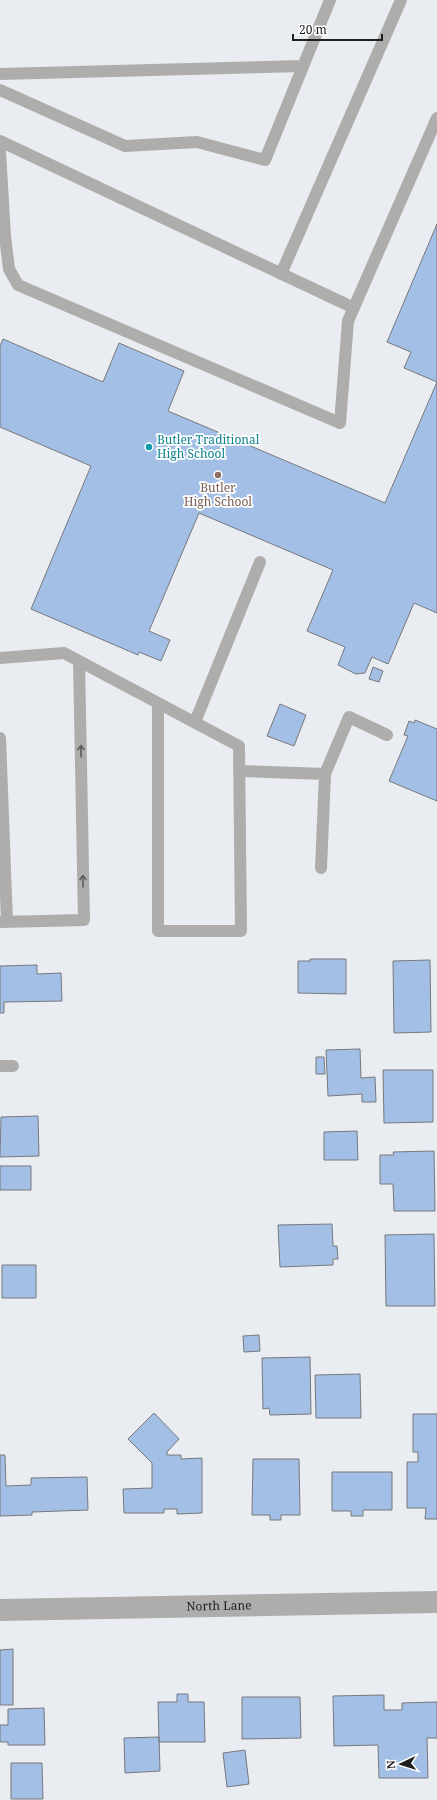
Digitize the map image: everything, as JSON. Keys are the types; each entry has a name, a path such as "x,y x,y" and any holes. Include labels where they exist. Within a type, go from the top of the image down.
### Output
{"street":[{"name":"North Lane","path":"0,1610 437,1602"}],"lane":[{"path":"0,90 125,146 197,142 265,160 330,0"},
{"path":"281,274 401,0"},
{"path":"0,74 303,66"},
{"path":"0,151 5,236 9,269 18,285 340,423 348,321 437,118"},
{"path":"0,141 354,308"},
{"path":"195,722 260,562"},
{"path":"0,658 64,653 239,746 241,931 158,931 158,703"},
{"path":"0,738 3,922 84,920 79,661"},
{"path":"321,868 325,774 349,717 387,735"},
{"path":"239,771 325,774"},
{"path":"0,1066 13,1066"}],"building":[{"path":"437,224 437,382 404,368 411,352 387,342"},
{"name":"Butler Traditional High School","path":"3,339 103,382 119,343 184,371 168,411 385,503 437,382 437,613 414,603 388,664 372,657 365,673 356,674 338,665 345,647 307,631 333,570 199,513 149,631 170,640 161,661 139,652 138,655 31,609 91,466 0,427 0,346"},
{"path":"373,667 383,671 379,682 369,679"},
{"path":"280,704 306,715 294,746 267,736"},
{"path":"415,720 437,729 437,801 389,781 408,736 404,735 409,721 414,723"},
{"path":"310,959 346,959 346,994 298,993 298,961 310,961"},
{"path":"430,960 431,1032 394,1033 393,961"},
{"path":"37,965 37,974 61,973 62,1001 4,1002 4,1013 0,1013 0,966"},
{"path":"360,1049 361,1078 375,1077 376,1102 362,1102 362,1094 328,1096 326,1050"},
{"path":"316,1057 324,1057 325,1074 316,1074"},
{"path":"383,1070 433,1070 433,1122 384,1123"},
{"path":"38,1116 39,1156 0,1157 1,1117"},
{"path":"357,1131 358,1160 324,1160 324,1132"},
{"path":"434,1151 435,1211 394,1211 393,1184 380,1184 380,1155 394,1155 393,1152"},
{"path":"0,1166 31,1166 31,1190 0,1190"},
{"path":"332,1224 333,1246 337,1246 338,1259 333,1259 333,1265 280,1267 278,1225"},
{"path":"434,1234 435,1306 386,1306 385,1235"},
{"path":"2,1265 36,1265 36,1298 2,1298"},
{"path":"259,1335 260,1351 244,1352 243,1336"},
{"path":"310,1357 311,1414 270,1415 269,1408 263,1409 262,1358"},
{"path":"360,1374 361,1418 316,1418 315,1375"},
{"path":"154,1413 179,1439 167,1452 167,1455 181,1455 181,1459 202,1458 202,1513 177,1514 177,1509 164,1509 164,1513 124,1513 123,1489 152,1488 152,1463 128,1439"},
{"path":"413,1414 437,1414 437,1519 425,1519 426,1508 407,1508 407,1462 418,1462 418,1452 413,1452"},
{"path":"0,1455 5,1455 6,1486 31,1485 31,1478 87,1477 88,1510 32,1512 32,1515 0,1516"},
{"path":"253,1459 299,1459 300,1515 281,1515 281,1520 270,1520 270,1515 252,1515"},
{"path":"332,1472 392,1472 392,1510 363,1510 363,1516 351,1516 351,1511 332,1511"},
{"path":"13,1649 13,1705 0,1705 0,1650"},
{"path":"177,1694 188,1694 188,1702 204,1702 205,1742 159,1742 158,1702 177,1702"},
{"path":"384,1695 384,1710 402,1710 402,1703 437,1702 437,1738 427,1738 428,1778 379,1778 378,1745 334,1746 333,1696"},
{"path":"242,1697 300,1697 301,1738 242,1739"},
{"path":"44,1708 45,1745 8,1745 8,1742 0,1742 0,1725 8,1725 8,1709"},
{"path":"159,1737 160,1771 125,1773 124,1738"},
{"path":"245,1750 249,1784 227,1787 223,1753"},
{"path":"11,1763 42,1763 43,1799 11,1799"}],"place":[{"name":"Butler Traditional High School","path":"149,447"},
{"name":"Butler High School","path":"218,475"}]}
